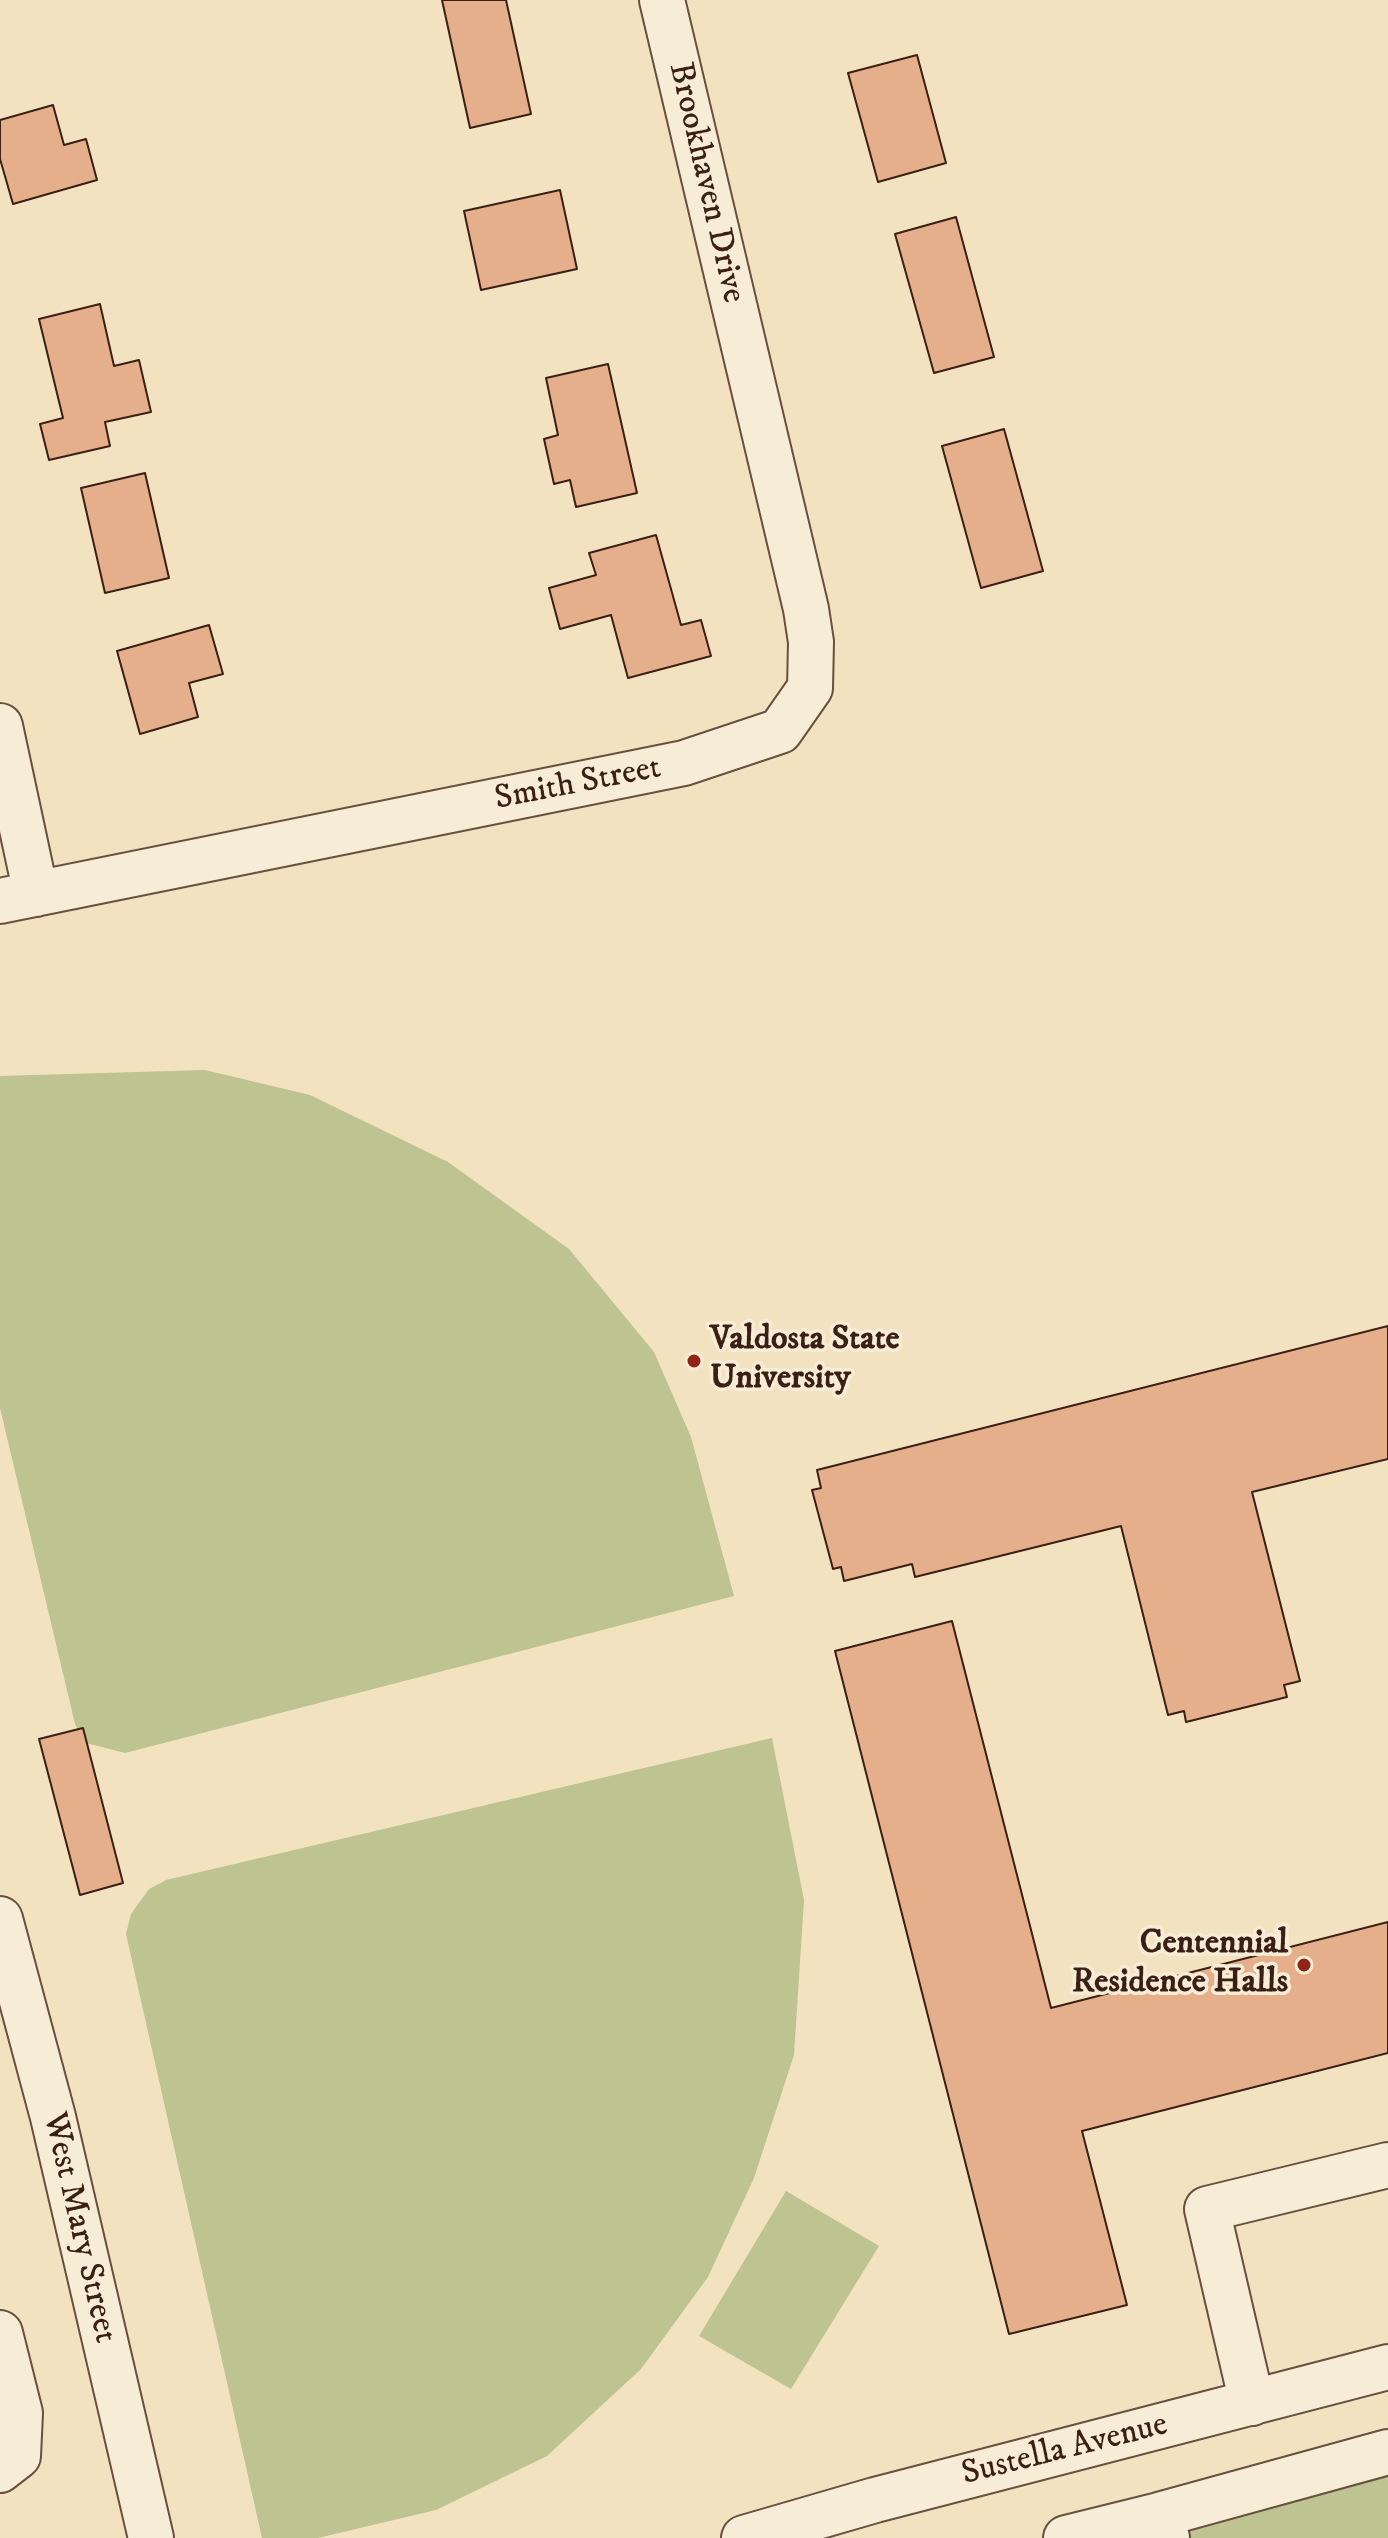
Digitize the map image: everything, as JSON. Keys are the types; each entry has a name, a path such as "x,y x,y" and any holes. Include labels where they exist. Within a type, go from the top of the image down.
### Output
{"street":[{"name":"Brookhaven Drive","path":"662,0 749,366"},
{"name":"Smith Street","path":"18,898 684,763 780,731 810,688 811,642 749,366"},
{"path":"0,726 18,898"},
{"name":"West Mary Street","path":"0,1919 53,2117 151,2538"},
{"path":"1252,2403 1207,2209 1388,2165"},
{"path":"0,2333 20,2413 18,2456 0,2470"},
{"name":"Sustella Avenue","path":"744,2538 890,2496 1388,2367"},
{"path":"1066,2538 1163,2526 1388,2452"}],"green space":[{"path":"205,1070 310,1095 448,1162 569,1249 654,1352 691,1437 734,1596 125,1753 86,1743 75,1724 0,1408 0,1076"},
{"path":"772,1738 804,1900 794,2055 754,2178 708,2277 641,2369 547,2456 436,2510 318,2538 262,2538 126,1934 131,1914 149,1889 166,1880"},
{"path":"786,2191 879,2246 791,2389 699,2336"},
{"path":"1388,2455 1388,2538 1080,2538"}],"building":[{"path":"442,0 506,0 531,114 470,128"},
{"path":"917,55 946,163 878,182 848,73"},
{"path":"53,105 64,145 86,139 97,180 13,204 0,159 0,120"},
{"path":"560,190 577,269 481,290 464,211"},
{"path":"956,217 994,357 934,373 895,234"},
{"path":"100,304 114,366 139,360 151,412 105,422 110,446 49,460 40,424 63,418 39,319"},
{"path":"608,364 637,493 576,507 570,480 554,484 544,439 558,435 546,378"},
{"path":"1004,429 1043,571 981,588 942,446"},
{"path":"145,473 169,578 105,593 81,488"},
{"path":"656,535 681,625 701,620 711,656 628,678 611,615 560,629 549,588 596,575 589,553"},
{"path":"209,625 223,674 189,683 198,717 140,734 117,651"},
{"path":"1388,1326 1388,1459 1252,1492 1300,1681 1284,1685 1287,1697 1186,1722 1184,1711 1168,1715 1121,1526 915,1577 912,1564 844,1581 841,1567 833,1569 812,1490 821,1488 817,1470"},
{"name":"Centennial Residence Halls","path":"952,1621 1051,2008 1388,1922 1388,2053 1082,2131 1127,2305 1009,2334 835,1651"},
{"path":"83,1728 123,1883 80,1895 39,1739"}],"place":[{"name":"Valdosta State University","path":"694,1361"},
{"name":"Centennial Residence Halls","path":"1304,1965"}]}
